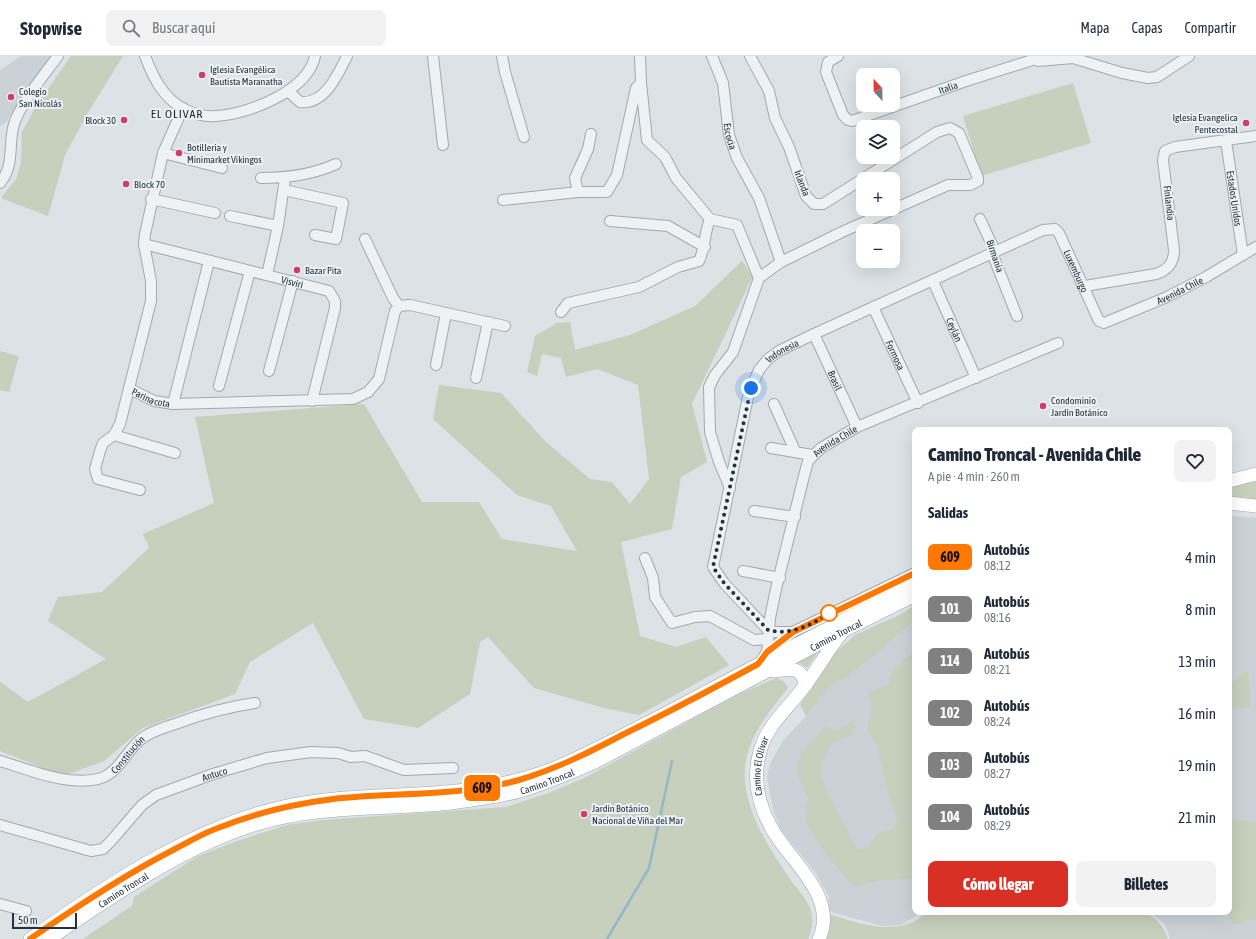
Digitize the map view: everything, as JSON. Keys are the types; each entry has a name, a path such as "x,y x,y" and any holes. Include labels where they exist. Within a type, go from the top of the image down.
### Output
{"main road":[{"path":"1232,480 1256,474"},
{"path":"1232,503 1256,506"},
{"name":"Camino Troncal","path":"49,939 133,884 217,839 250,826 285,817 325,810 450,803 519,792 550,781 593,763 912,586"},
{"name":"Camino Troncal","path":"30,939 55,921 127,876 216,828 258,813 288,806 334,799 455,792 486,788 517,781 546,772 576,759 762,668 843,631 912,596"},
{"name":"Camino El Olivar","path":"819,939 823,917 815,887 771,828 762,809 757,791 757,761 766,735 776,720 806,685 843,631"},
{"path":"762,668 792,669 803,675 806,685"},
{"path":"22,939 55,921"}],"street":[{"path":"0,183 10,165 15,122 21,110 58,56"},
{"path":"145,56 153,76 161,89 171,100 183,108 208,116 238,113 288,91 305,77 313,65 315,56"},
{"path":"288,91 300,102 315,100 322,95 341,69 348,56"},
{"path":"433,56 443,145"},
{"path":"502,56 524,136"},
{"path":"640,56 641,83 647,140 665,157 676,178 710,219 737,225 759,278"},
{"name":"Escocia","path":"712,56 723,83 729,135 737,158 759,198 781,262"},
{"name":"Irlanda","path":"750,56 769,91 775,118 789,147 806,196 814,204 823,204 941,130 953,128 959,133 967,149 976,171 978,181 970,185 948,185 842,232 781,262"},
{"name":"Italia","path":"838,56 828,62 826,72 843,115 848,120 852,121 966,81 1045,56"},
{"path":"1023,63 1073,58 1122,73 1148,78 1157,77 1189,56"},
{"path":"503,200 578,192 607,192 617,175 636,88 641,83"},
{"name":"Parinacota","path":"183,108 163,153 152,199 144,244 152,291 130,389 154,401 173,404 353,399 373,387 379,379 395,311 399,306"},
{"path":"578,192 575,178 588,149 591,134"},
{"path":"1226,141 1256,136"},
{"name":"Finlandia","path":"1085,286 1143,278 1162,272 1170,265 1173,260 1174,250 1163,154 1170,148 1226,141"},
{"name":"Estados Unidos","path":"1226,141 1243,255"},
{"path":"163,153 222,168"},
{"path":"261,178 286,178 319,172 336,164"},
{"path":"267,275 278,226 286,178"},
{"path":"284,190 343,203 336,240 315,235"},
{"path":"152,199 215,213"},
{"path":"230,216 278,226"},
{"path":"561,312 568,303 639,287 678,267 699,261 705,247 706,228 710,219"},
{"name":"Birmania","path":"980,219 993,247 992,253 1017,316"},
{"path":"610,222 668,226 705,247"},
{"name":"Indonesia","path":"768,634 724,583 713,567 748,397 759,370 768,359 779,351 992,253 1048,229"},
{"name":"Luxemburgo","path":"1048,229 1055,229 1059,233 1085,286 1099,321"},
{"path":"366,239 393,298 399,306 410,304 505,326"},
{"name":"Visviri","path":"144,244 324,289 332,294 335,301 335,308 312,401"},
{"name":"Avenida Chile","path":"1099,321 1104,323 1110,322 1167,297 1256,247"},
{"path":"173,404 209,261"},
{"path":"730,488 719,462 710,432 708,388 715,375 733,352 759,278 781,262"},
{"path":"219,386 250,271"},
{"path":"269,371 293,281"},
{"name":"Ceylán","path":"933,281 976,378"},
{"name":"Formosa","path":"873,307 918,403"},
{"path":"436,365 446,313"},
{"path":"476,378 488,322"},
{"name":"Brasil","path":"814,334 857,427"},
{"name":"Avenida Chile","path":"767,652 768,634 780,578 804,476 808,461 812,455 857,427 918,403 1058,343"},
{"path":"130,389 120,424 114,435 104,442 95,469 96,476 102,481 140,490"},
{"path":"774,404 795,451"},
{"path":"114,435 175,453"},
{"path":"771,448 812,455"},
{"path":"754,511 795,517"},
{"path":"645,558 653,578 655,597 672,623 695,617 710,616 754,640 776,632 793,632"},
{"path":"743,571 780,578"},
{"path":"762,668 767,652 793,632 912,574"},
{"name":"Constitución","path":"0,761 75,781 99,779 113,772 139,741 149,734 229,706 255,703"},
{"name":"Antuco","path":"0,825 91,851 103,849 112,841 142,805 156,795 213,774 267,758 311,752 338,753 351,756 365,756 404,770 453,768"},
{"path":"0,904 26,910"}],"shaded area":[{"name":"Colegio San Nicolás","path":"21,56 51,56 5,123 0,126 0,70"},
{"path":"1232,516 1256,518 1256,939 1170,939 1165,924 1154,915 1232,915"},
{"path":"912,623 912,915 917,915 901,925 882,926 828,911 829,897 815,872 781,830 773,809 767,777 770,764 782,742 806,716 826,690 847,677 878,653"}],"green space":[{"path":"71,56 123,56 89,111 65,155 48,216 1,198 16,179 21,163 22,132 36,106"},
{"path":"1073,83 1091,143 981,176 963,116"},
{"path":"742,261 753,276 692,404 707,462 681,477 672,529 621,542 640,636 676,647 706,637 729,665 639,715 604,708 534,688 488,637 480,642 470,694 418,728 364,719 313,623 250,662 235,694 143,728 104,761 63,776 0,751 0,682 28,702 106,659 48,621 58,597 102,592 149,548 143,534 214,503 195,417 364,404 422,502 479,502 502,539 577,551 551,506 517,495 433,419 439,385 501,393 546,442 590,479 612,482 630,504 649,479 638,385 597,369 566,377 561,358 542,354 537,376 527,372 535,336 557,323 570,322 575,350 630,335 695,306"},
{"path":"0,351 19,356 9,392 0,390"},
{"path":"1256,481 1256,501 1232,497 1232,486"},
{"path":"912,607 912,623 878,653 847,677 826,690 806,716 800,705 834,654 855,635 901,614"},
{"path":"820,649 807,668 798,662"},
{"path":"912,654 912,879 880,880 854,887 828,856 810,830 806,817 806,807 809,799 796,771 800,756 825,726 832,729 839,729 851,721 856,726 850,736 832,743 822,762 821,775 826,791 857,849 868,848 877,834 894,828 897,819 889,797 877,744 867,729 872,705 868,693 889,684 891,674 902,662"},
{"path":"1244,671 1249,672 1250,708 1232,708 1232,682"},
{"name":"Jardín Botánico Nacional de Viña del Mar","path":"776,678 785,682 788,688 758,729 750,747 745,772 746,789 750,805 763,836 781,866 804,897 810,908 812,922 808,939 83,939 132,906 134,897 198,856 237,841 287,825 322,820 506,807 549,793 586,777 737,695"},
{"path":"1232,819 1256,822 1256,919 1234,925 1227,915 1232,915"},
{"path":"828,914 866,924 892,927 904,925 923,915 1150,915 1158,922 1168,939 824,939"}],"waterway":[{"path":"607,939 649,868 672,761"}],"bus line":[{"name":"609","path":"30,939 55,921 127,876 168,853 216,828 258,813 288,806 334,799 455,792 486,788 517,781 546,772 576,759 669,712 758,664 767,652 793,632 912,574"}],"place":[{"name":"Iglesia Evangélica Bautista Maranatha","path":"202,75"},
{"name":"Colegio San Nicolás","path":"11,97"},
{"name":"Block 30","path":"124,120"},
{"name":"Iglesia Evangelica Pentecostal","path":"1246,123"},
{"name":"Botilleria y Minimarket Vikingos","path":"179,153"},
{"name":"Block 70","path":"126,184"},
{"name":"Bazar Pita","path":"297,270"},
{"name":"Condominio Jardín Botánico","path":"1043,406"},
{"name":"Jardín Botánico Nacional de Viña del Mar","path":"584,814"}],"district":[{"name":"EL OLIVAR","path":"177,114"}],"route":[{"path":"751,388 713,567 724,583 768,630 776,632 793,632 829,613"}]}
